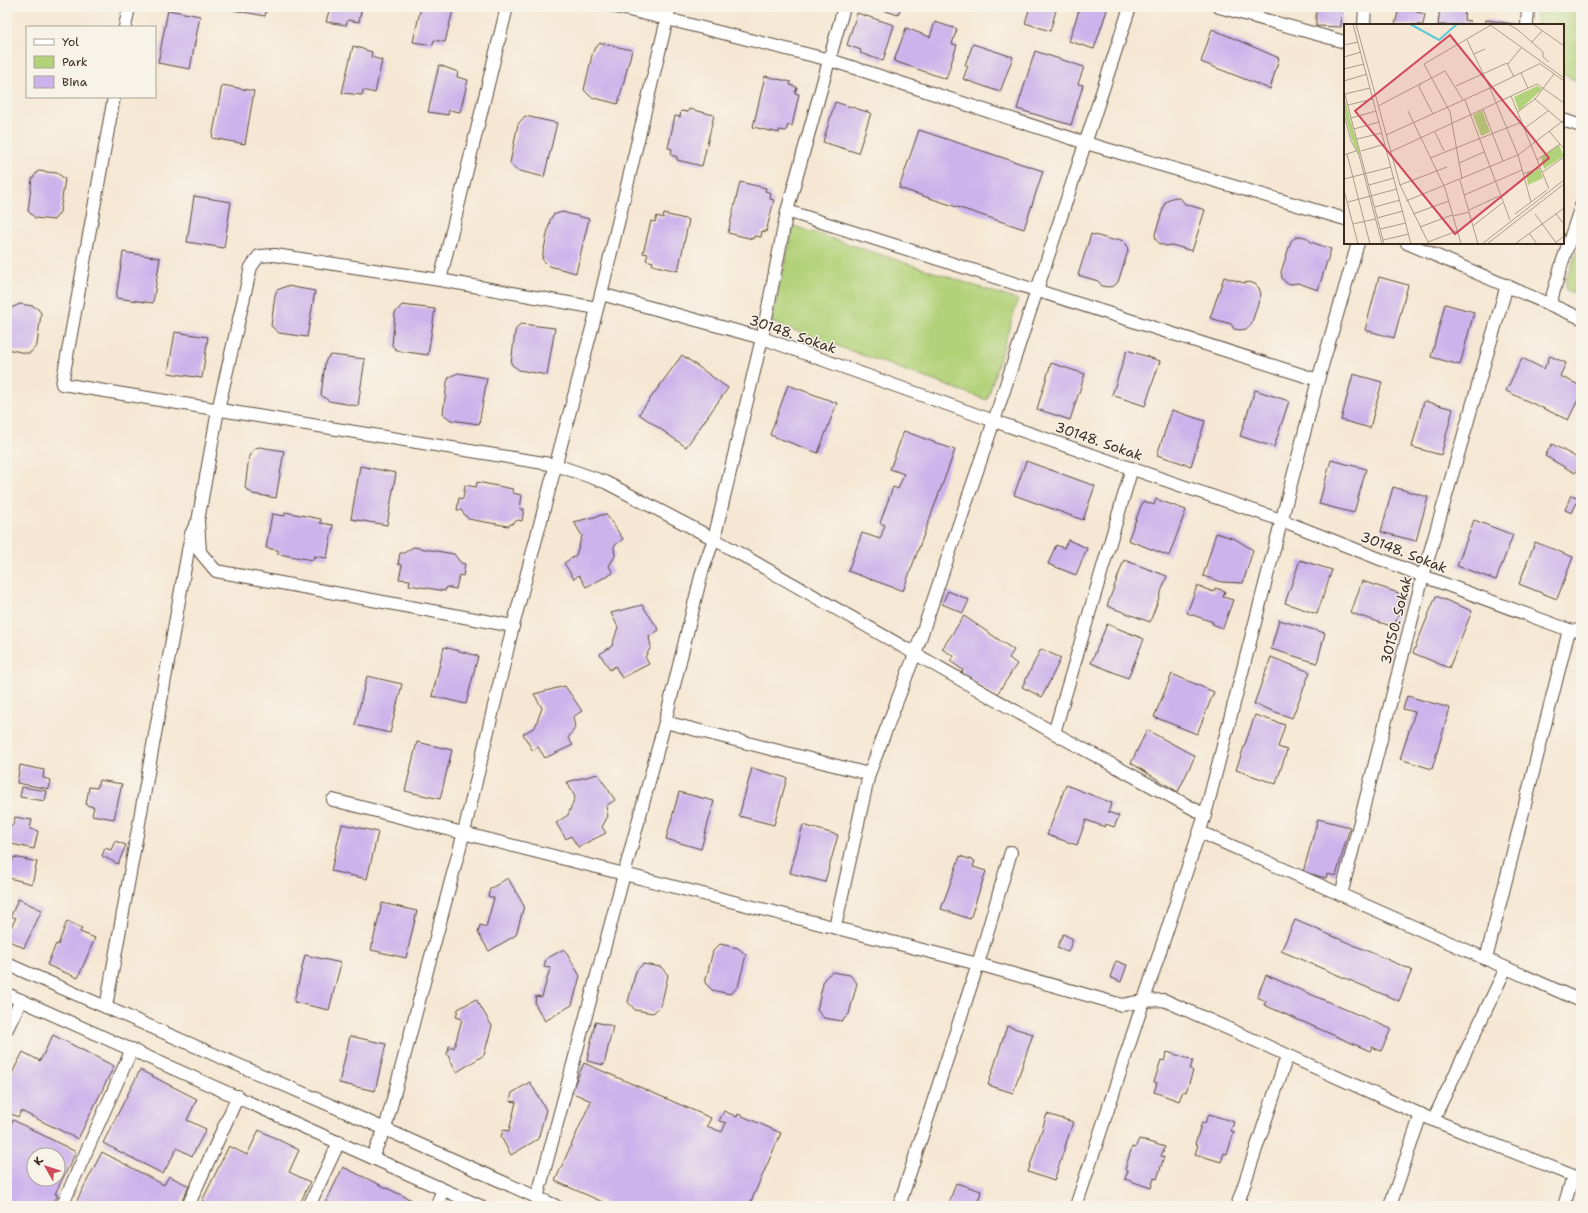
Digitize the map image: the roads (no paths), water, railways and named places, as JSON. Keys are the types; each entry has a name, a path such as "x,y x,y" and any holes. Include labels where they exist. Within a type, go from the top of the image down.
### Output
{"street":[{"path":"126,26 129,7"},
{"path":"440,280 507,7"},
{"path":"616,7 669,13 830,60 1086,143 1344,219"},
{"path":"537,1198 665,722 702,572 714,539 762,338 788,211 844,7"},
{"path":"834,927 869,774 915,654 1038,292 1130,7"},
{"path":"1219,7 1344,42"},
{"path":"1364,24 1365,7"},
{"path":"1527,24 1528,7"},
{"path":"372,1157 386,1129 464,832 513,626 596,308 601,294 669,13"},
{"path":"114,98 62,384 556,465 605,482 714,539 1054,733 1205,815"},
{"path":"1564,120 1581,126"},
{"path":"1550,304 1581,206"},
{"path":"788,211 1038,292 1318,380"},
{"path":"1076,1206 1205,815 1318,380 1358,244"},
{"path":"1409,244 1581,318"},
{"path":"513,626 216,571 200,552 198,521 218,410 250,268 259,256 275,255 440,280 596,308"},
{"name":"30150. Sokak","path":"1341,895 1423,576 1507,285"},
{"name":"30148. Sokak","path":"601,294 762,338 994,421 1281,520 1423,576 1575,630"},
{"path":"1054,733 1132,468"},
{"path":"106,1007 191,534 198,521"},
{"path":"1486,959 1575,630"},
{"path":"665,722 869,774"},
{"path":"333,800 464,832 978,964 1122,1005 1143,1001 1164,1000 1433,1120 1577,1177 1564,1206"},
{"path":"1200,832 1581,1001"},
{"path":"899,1206 978,964 1011,852"},
{"path":"7,964 386,1129 556,1206"},
{"path":"1433,1120 1506,968"},
{"path":"7,994 238,1096 480,1206"},
{"path":"7,1029 21,1000"},
{"path":"62,1206 132,1049"},
{"path":"1237,1206 1287,1056"},
{"path":"188,1206 238,1096"},
{"path":"1390,1206 1421,1114"},
{"path":"310,1206 338,1142"},
{"path":"436,1206 444,1190"}]}
